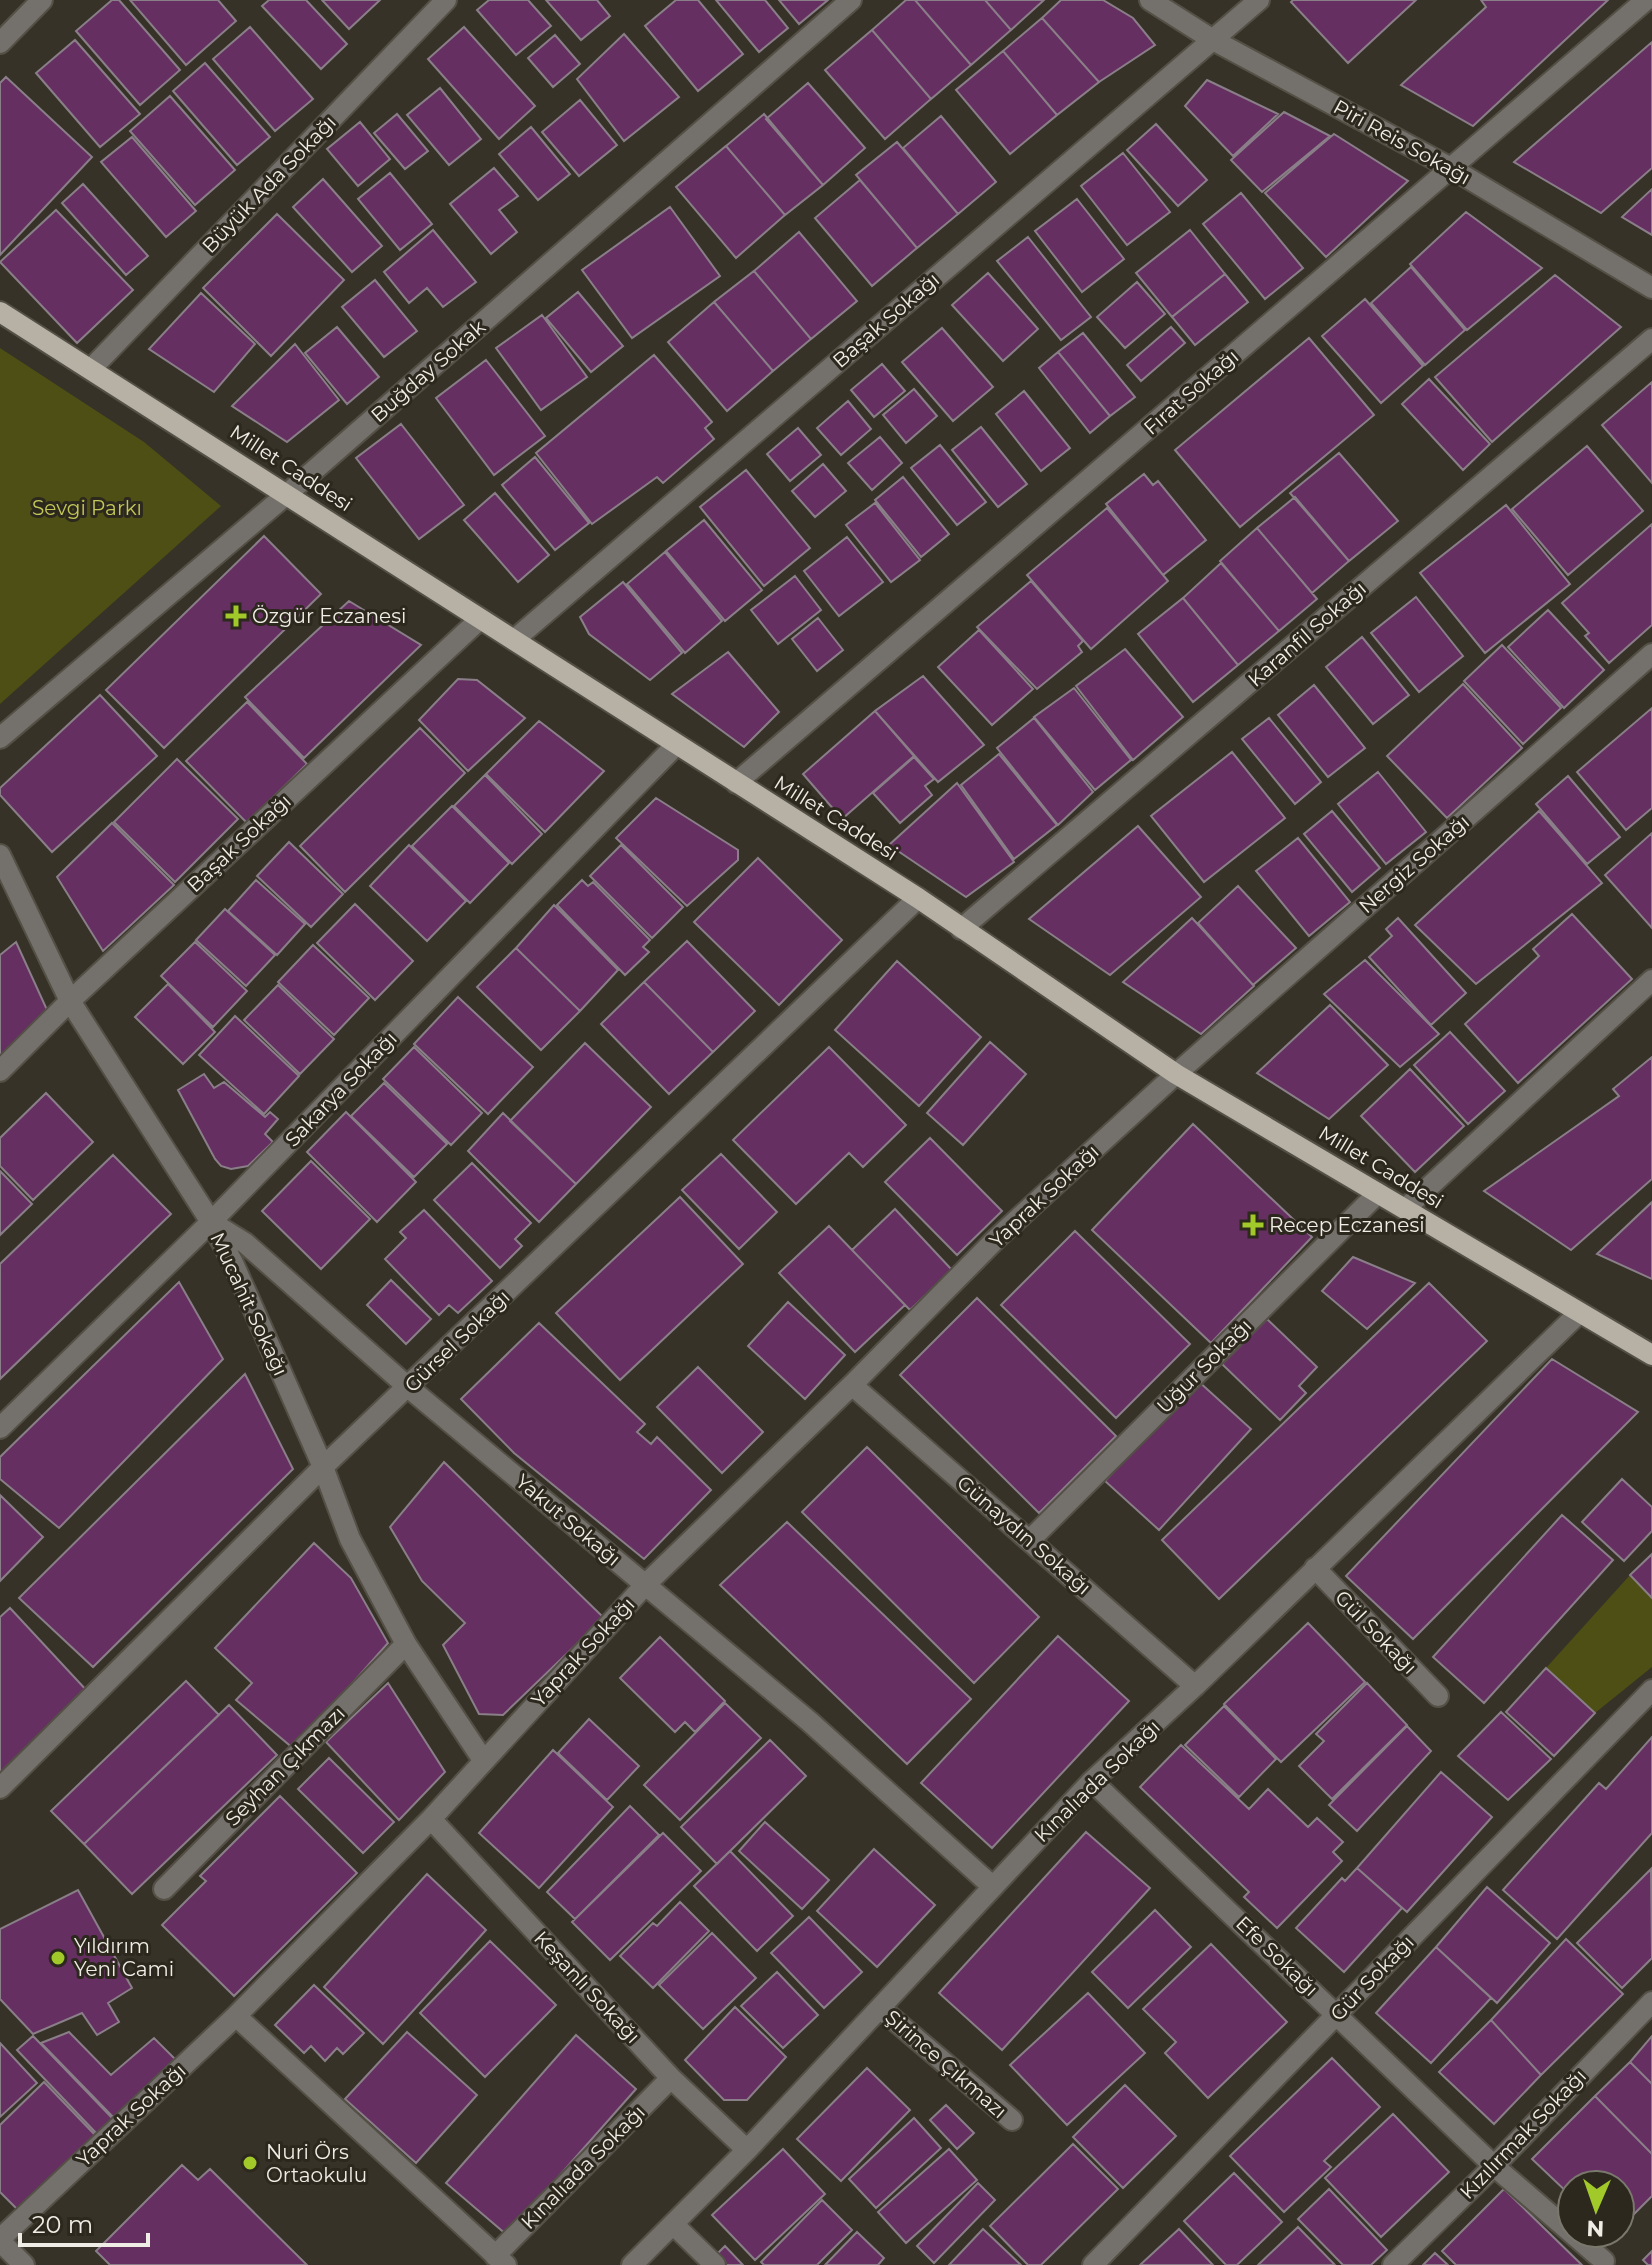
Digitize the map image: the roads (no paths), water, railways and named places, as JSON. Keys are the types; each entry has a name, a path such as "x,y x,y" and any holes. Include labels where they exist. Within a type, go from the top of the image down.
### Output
{"main road":[{"name":"Millet Caddesi","path":"0,312 918,898 1176,1074 1652,1355"}],"street":[{"path":"0,43 42,0"},
{"name":"Büyük Ada Sokağı","path":"91,369 446,0"},
{"name":"Buğday Sokak","path":"0,738 287,494 851,0"},
{"name":"Piri Reis Sokağı","path":"1150,0 1213,40 1451,168 1652,288"},
{"name":"Başak Sokağı","path":"514,640 1259,0"},
{"name":"Fırat Sokağı","path":"736,783 1646,0"},
{"name":"Karanfil Sokağı","path":"961,929 1652,339"},
{"name":"Başak Sokağı","path":"0,1071 70,1001 480,619"},
{"name":"Nergiz Sokağı","path":"1176,1074 1652,654"},
{"name":"Sakarya Sokağı","path":"0,1428 211,1222 676,745"},
{"name":"Mucahit Sokağı","path":"0,855 70,1001 211,1222 233,1263 323,1467 350,1539 406,1644 483,1760"},
{"name":"Gürsel Sokağı","path":"0,1788 323,1467 918,898"},
{"path":"1405,1209 1652,980"},
{"name":"Yaprak Sokağı","path":"0,2240 236,2016 431,1819 646,1584 852,1385 996,1239 1176,1074"},
{"name":"Uğur Sokağı","path":"1030,1540 1378,1193"},
{"name":"Yakut Sokağı","path":"211,1222 245,1243 408,1387 810,1722 992,1886"},
{"name":"Kınalıada Sokağı","path":"632,2265 747,2150 1092,1781 1195,1686 1579,1313"},
{"name":"Günaydın Sokağı","path":"852,1385 1195,1686"},
{"name":"Gül Sokağı","path":"1315,1568 1438,1696"},
{"name":"Seyhan Çıkmazı","path":"164,1889 406,1644"},
{"name":"Gür Sokağı","path":"1093,2265 1652,1690"},
{"name":"Efe Sokağı","path":"1092,1781 1494,2166 1604,2261"},
{"name":"Keşanlı Sokağı","path":"431,1819 671,2078 747,2150"},
{"name":"Kızılırmak Sokağı","path":"1393,2265 1494,2166 1652,2002"},
{"name":"Şirince Çıkmazı","path":"880,2008 1012,2120"},
{"path":"236,2016 500,2261"},
{"name":"Kınalıada Sokağı","path":"500,2261 671,2078"},
{"path":"674,2225 715,2265"},
{"path":"0,2240 24,2265"}],"place":[{"name":"Özgür Eczanesi","path":"236,616"},
{"name":"Recep Eczanesi","path":"1253,1225"},
{"name":"Yıldırım Yeni Cami","path":"58,1958"},
{"name":"Nuri Örs Ortaokulu","path":"250,2163"}],"park label":[{"name":"Sevgi Parkı","path":"87,508"}]}
